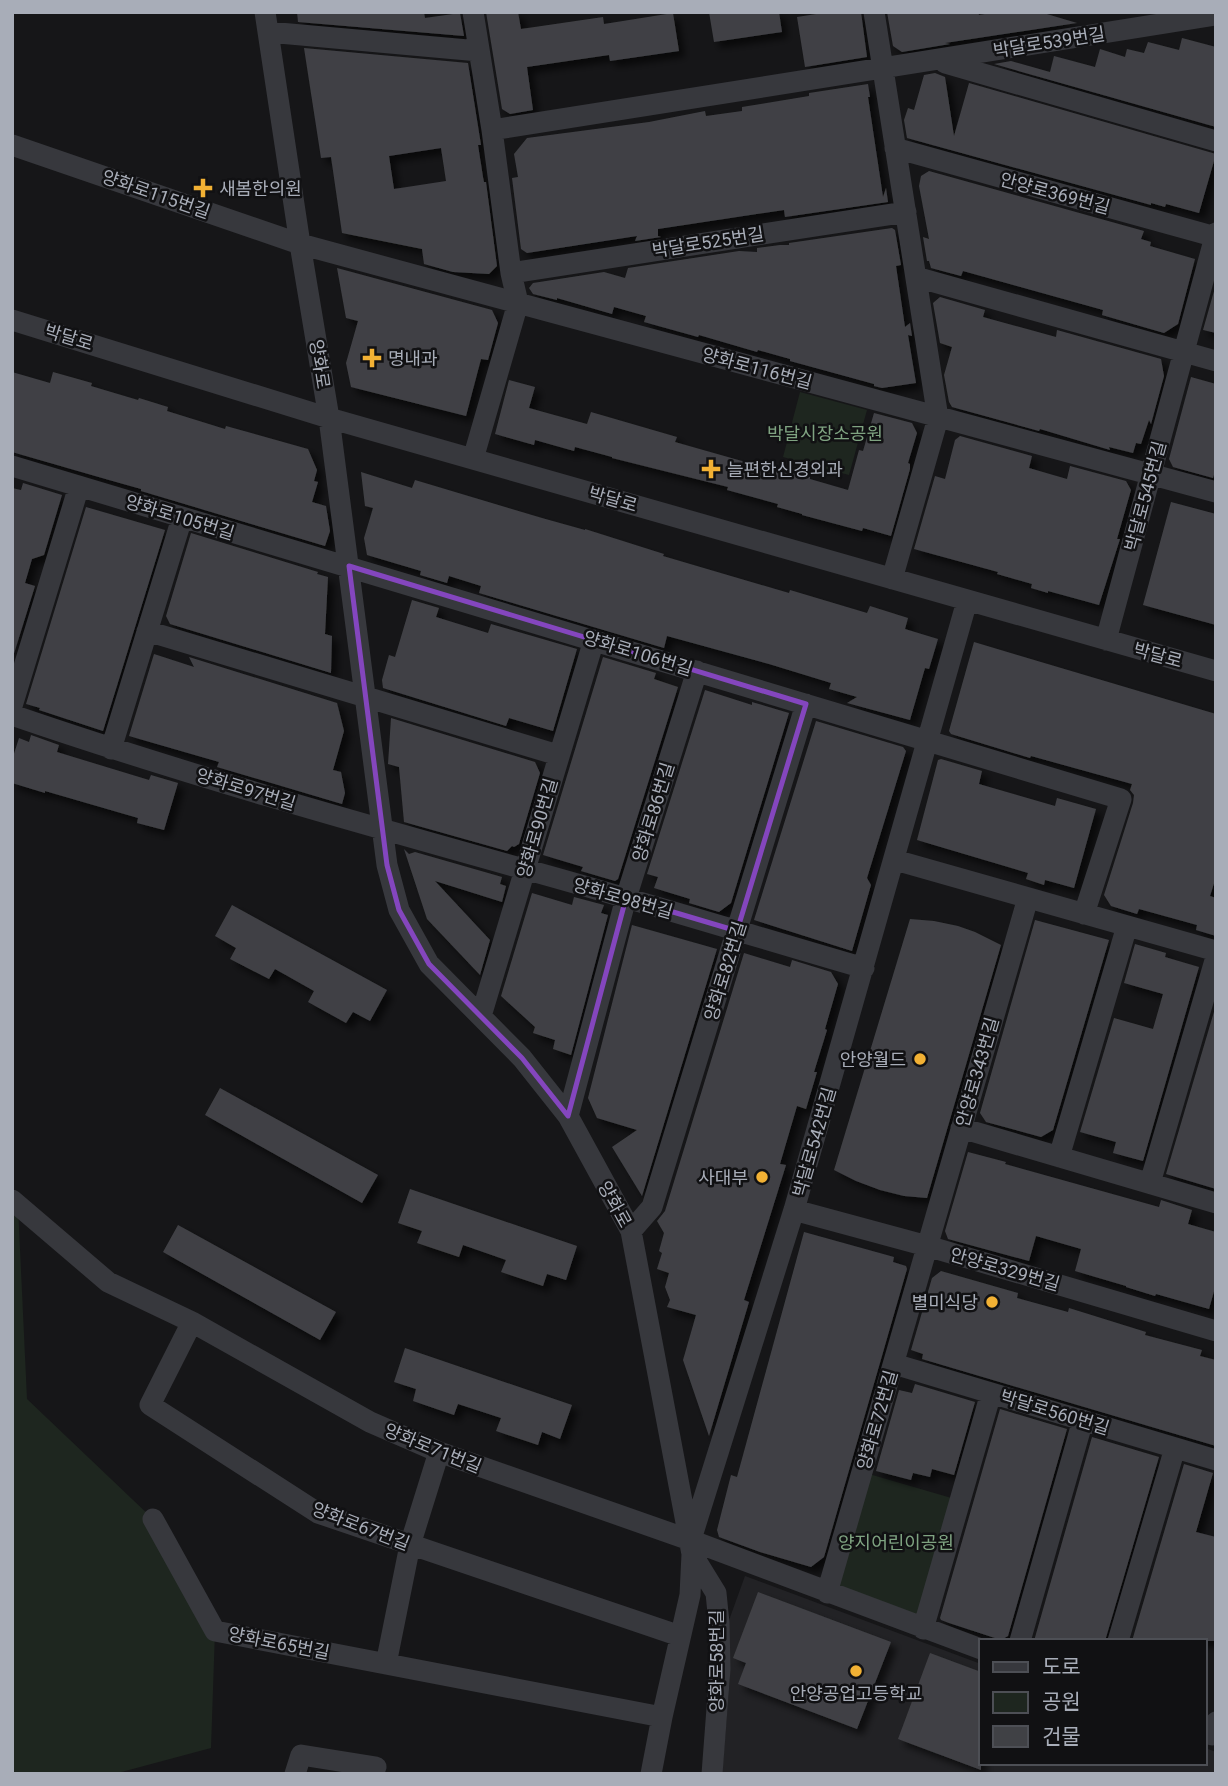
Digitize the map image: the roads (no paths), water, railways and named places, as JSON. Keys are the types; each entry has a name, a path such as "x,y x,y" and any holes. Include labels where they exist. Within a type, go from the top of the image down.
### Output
{"street":[{"path":"472,12 492,130 511,273 518,303 473,459"},
{"path":"874,12 938,418 892,579"},
{"name":"박달로539번길","path":"883,69 1216,15"},
{"name":"양화로","path":"479,51 267,22 329,418 387,865 399,910 429,964 522,1058 568,1116 631,1231 691,1547 690,1595 649,1771"},
{"path":"938,60 1216,141"},
{"path":"492,130 883,69"},
{"name":"양화로115번길","path":"13,144 300,244"},
{"name":"안양로369번길","path":"895,148 1215,235"},
{"name":"박달로525번길","path":"511,273 906,212"},
{"name":"박달로545번길","path":"1106,640 1215,235"},
{"name":"양화로116번길","path":"300,244 1216,492"},
{"path":"916,277 1216,361"},
{"name":"박달로","path":"12,320 329,418 1216,671"},
{"name":"양화로105번길","path":"12,466 349,566"},
{"path":"12,706 79,486"},
{"path":"111,749 182,518"},
{"name":"양화로106번길","path":"349,566 927,740"},
{"name":"박달로542번길","path":"691,1547 794,1210 967,601"},
{"path":"148,631 558,755"},
{"name":"양화로90번길","path":"481,1016 594,639"},
{"name":"양화로86번길","path":"568,1116 626,898 697,671"},
{"name":"양화로82번길","path":"631,1231 652,1208 806,704"},
{"name":"양화로97번길","path":"12,715 111,749 382,830"},
{"path":"927,740 1121,799 1084,914"},
{"name":"양화로98번길","path":"382,830 864,968"},
{"path":"895,860 1216,951"},
{"name":"안양로343번길","path":"927,1246 1028,898"},
{"path":"1059,1157 1127,926"},
{"path":"1150,1183 1216,957"},
{"path":"961,1128 1216,1203"},
{"name":"양화로71번길","path":"12,1200 108,1282 191,1322 370,1422 439,1452 691,1547"},
{"name":"안양로329번길","path":"794,1210 1216,1331"},
{"name":"양화로72번길","path":"827,1593 927,1246"},
{"name":"양화로67번길","path":"191,1322 150,1405 318,1513 680,1636"},
{"name":"박달로560번길","path":"894,1364 1216,1460"},
{"path":"923,1629 991,1393"},
{"path":"1021,1639 1083,1420"},
{"path":"1119,1639 1175,1448"},
{"path":"386,1664 410,1545 439,1452"},
{"name":"양화로65번길","path":"153,1519 215,1631 662,1717"},
{"path":"691,1547 979,1648"},
{"name":"양화로58번길","path":"691,1547 716,1593 719,1623 720,1670 712,1774"},
{"path":"295,1774 301,1755 376,1767"}],"place":[{"name":"새봄한의원","path":"203,188"},
{"name":"명내과","path":"372,358"},
{"name":"늘편한신경외과","path":"711,469"},
{"name":"안양월드","path":"920,1059"},
{"name":"사대부","path":"762,1177"},
{"name":"별미식당","path":"992,1302"},
{"name":"안양공업고등학교","path":"856,1671"}],"park label":[{"name":"박달시장소공원","path":"825,433"},
{"name":"양지어린이공원","path":"896,1542"}]}
